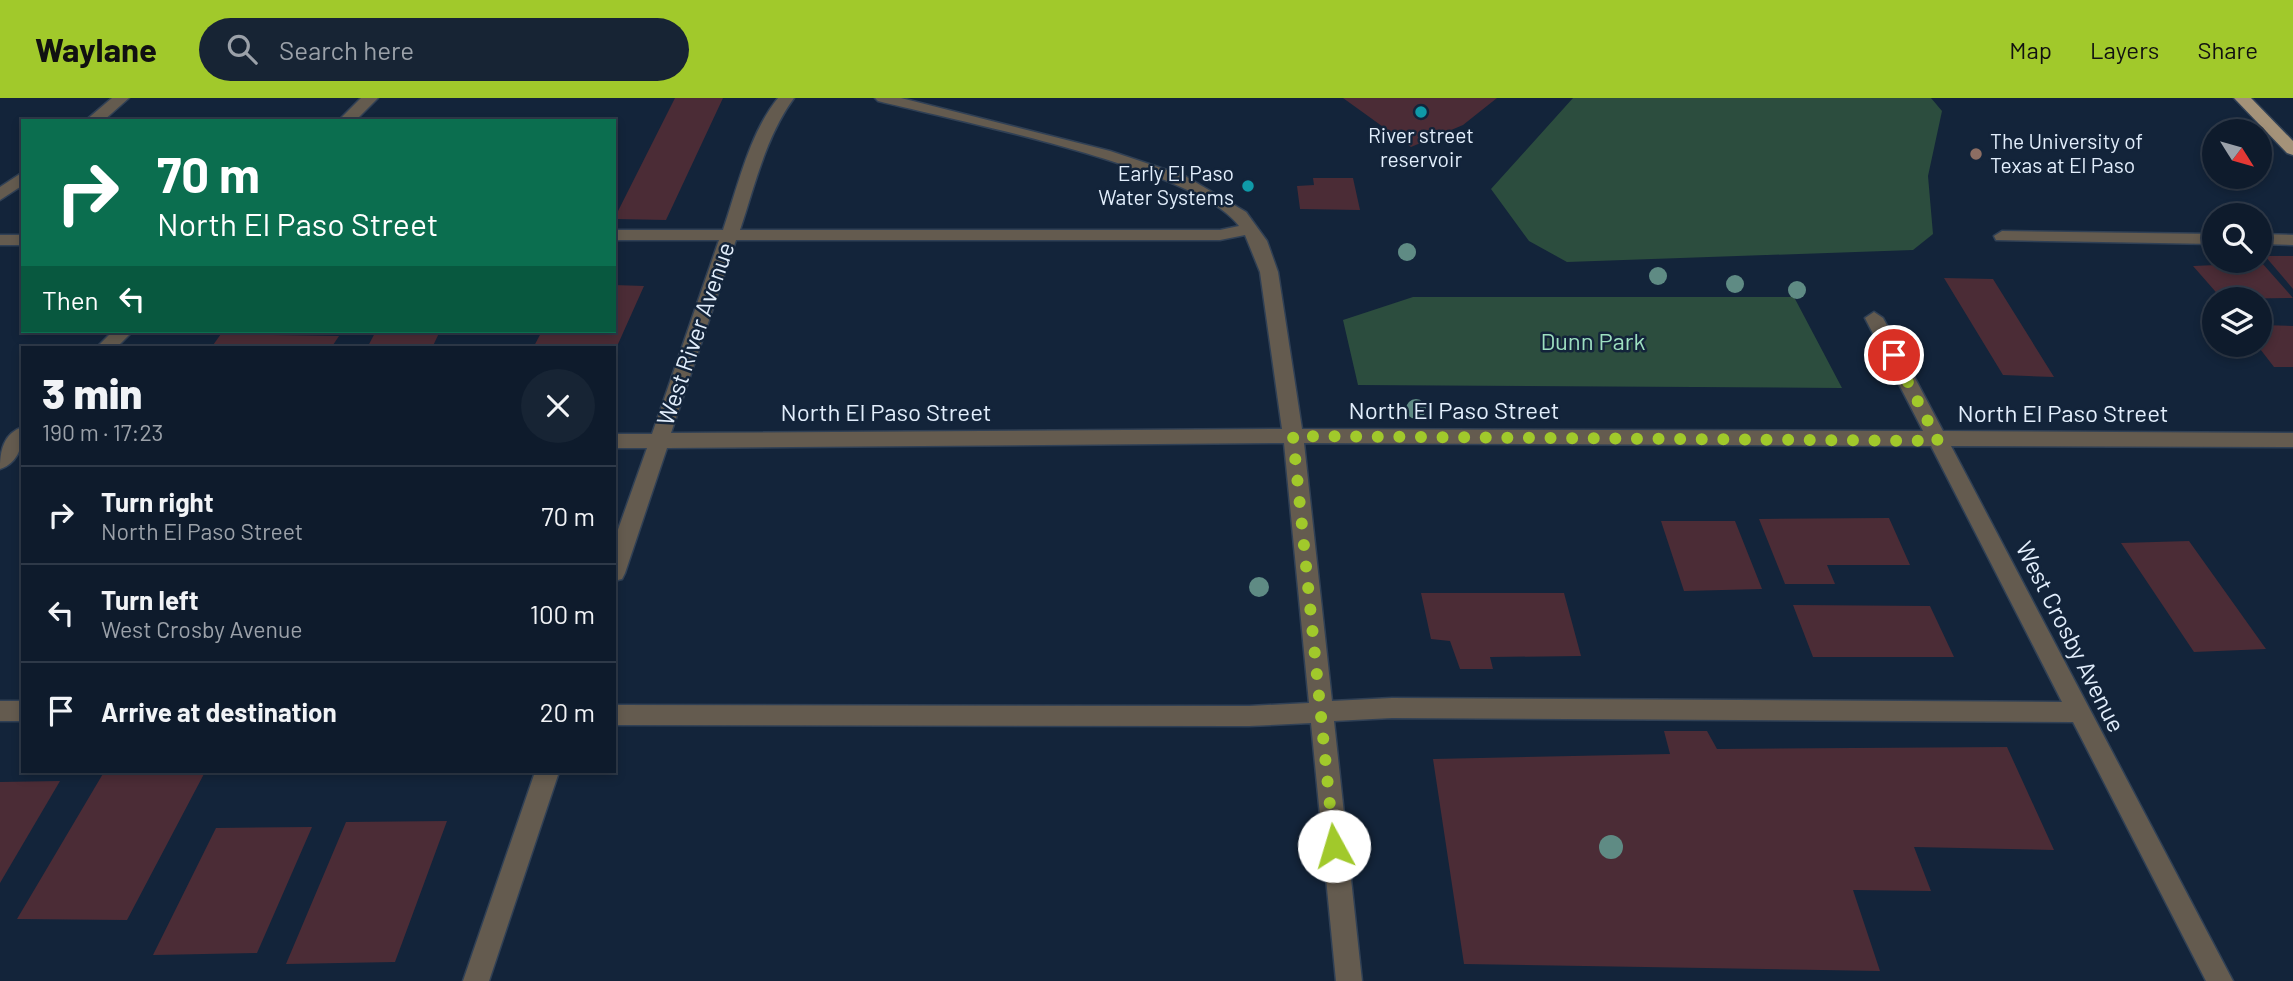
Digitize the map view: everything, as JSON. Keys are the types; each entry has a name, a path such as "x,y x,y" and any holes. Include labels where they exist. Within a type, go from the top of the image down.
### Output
{"main road":[{"path":"2242,98 2293,150"}],"street":[{"path":"95,119 121,98"},
{"path":"348,119 370,98"},
{"name":"West River Avenue","path":"616,567 757,153 775,112 786,98"},
{"path":"883,98 1104,154 1179,179 1240,216 1265,256 1293,436 1349,981"},
{"path":"0,195 21,179"},
{"path":"616,235 1220,235 1250,229"},
{"path":"2002,236 2202,239"},
{"path":"2272,239 2293,240"},
{"path":"0,240 21,240"},
{"name":"West Crosby Avenue","path":"1874,317 2220,981"},
{"path":"107,346 122,333"},
{"name":"North El Paso Street","path":"616,441 1293,436 1938,441 2293,440"},
{"path":"0,462 16,439"},
{"path":"616,715 1249,716 1392,708 2080,712"},
{"path":"0,711 21,711"},
{"path":"475,981 547,773"}],"green space":[{"path":"1573,98 1931,98 1942,111 1928,176 1933,234 1913,250 1567,262 1529,241 1491,189"},
{"name":"Dunn Park","path":"1413,297 1794,297 1842,388 1358,385 1343,320"}],"building":[{"path":"675,98 723,98 666,220 616,219"},
{"name":"River street reservoir","path":"1343,98 1497,98 1463,125 1411,147"},
{"path":"1313,178 1353,178 1360,210 1300,209 1297,186 1314,185"},
{"path":"2272,256 2293,256 2293,289 2272,264"},
{"path":"2193,266 2202,266 2202,273 2271,273 2293,298 2272,298 2272,287 2211,287"},
{"path":"1944,278 1993,279 2054,377 2003,375"},
{"path":"616,285 644,286 616,349 616,346 534,346 541,333 616,333"},
{"path":"2272,325 2293,326 2293,367 2274,367 2266,357 2272,357"},
{"path":"222,333 339,336 332,346 212,346"},
{"path":"375,333 439,333 433,346 368,346"},
{"path":"1889,518 1910,565 1827,565 1835,584 1785,584 1759,519"},
{"path":"1661,521 1735,521 1762,589 1684,591"},
{"path":"2189,541 2266,649 2194,652 2121,543"},
{"path":"1421,593 1564,593 1581,656 1490,657 1493,669 1460,669 1450,641 1431,639"},
{"path":"1793,605 1930,606 1954,657 1813,657"},
{"path":"1664,731 1707,731 1717,749 2007,747 2054,850 1914,847 1931,891 1853,890 1880,971 1464,964 1433,759 1670,754"},
{"path":"103,773 204,773 127,920 17,919"},
{"path":"60,781 0,883 0,782"},
{"path":"447,821 395,962 286,964 346,822"},
{"path":"312,827 257,953 153,955 216,828"}],"place":[{"name":"River street reservoir","path":"1421,112"},
{"name":"The University of Texas at El Paso","path":"1976,154"},
{"name":"Early El Paso Water Systems","path":"1248,186"}],"route":[{"path":"1334,846 1293,436 1938,441 1894,355"}]}
